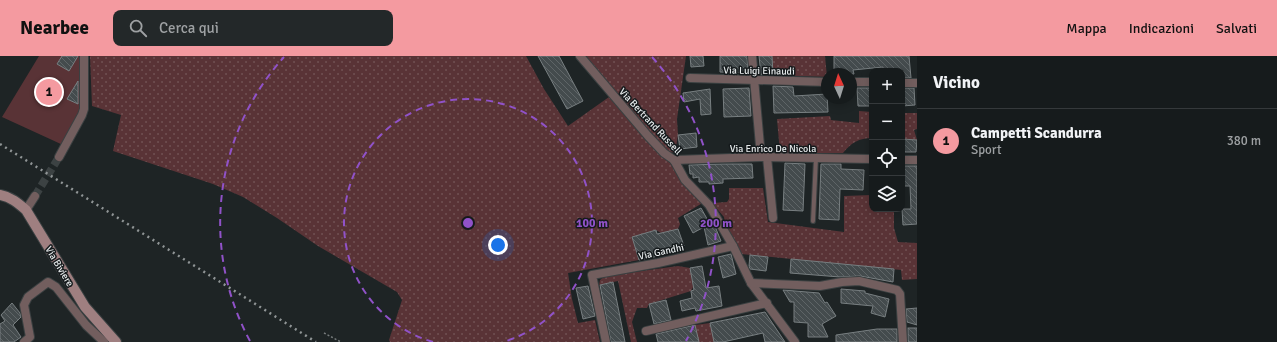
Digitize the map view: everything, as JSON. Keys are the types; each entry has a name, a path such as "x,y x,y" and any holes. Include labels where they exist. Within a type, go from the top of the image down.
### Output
{"main road":[{"name":"Via Biviere","path":"0,195 6,196 17,202 26,210 85,307 116,342"}],"street":[{"path":"59,157 84,109 84,56"},
{"name":"Via Bertrand Russell","path":"580,56 648,136 664,153 674,160 685,180 710,205 733,246 751,283 794,342"},
{"path":"752,56 773,218"},
{"name":"Via Luigi Einaudi","path":"690,78 821,82"},
{"path":"857,82 869,82"},
{"path":"905,83 917,83"},
{"name":"Via Enrico De Nicola","path":"674,160 764,157 869,159"},
{"path":"905,160 917,160"},
{"path":"26,210 35,196"},
{"name":"Via Gandhi","path":"606,342 592,275 658,263 733,246"},
{"path":"751,283 820,286 859,281 897,290 900,294 903,342"},
{"path":"24,342 30,337 24,305 28,298 48,282 56,287 86,325 104,342"},
{"path":"646,332 767,303"}],"lane":[{"path":"813,221 816,158"}],"path":[{"path":"324,333 341,342"}],"shaded area":[{"path":"39,56 79,56 81,109 63,145 2,117"},
{"path":"90,56 526,56 544,89 568,126 609,97 671,164 677,175 704,202 678,218 680,224 678,229 661,233 656,230 632,237 639,260 568,273 578,323 595,320 600,342 390,342 389,340 402,300 397,292 318,246 243,197 213,184 113,151 121,115 92,106"},
{"path":"586,56 686,56 677,119 678,135 675,153 667,151 659,143 611,88"},
{"path":"772,56 825,56 826,68 821,68 821,77 773,75"},
{"path":"859,111 869,112 869,138 856,142 849,146 843,153 780,153 777,119 830,116 831,120 859,123"},
{"path":"905,113 917,113 917,129 914,130 917,140 905,139"},
{"path":"729,188 763,188 768,222 844,232 844,196 869,195 869,212 894,212 894,228 898,242 917,243 917,279 902,280 901,270 741,254 725,224 724,217 712,203 727,202 729,199"},
{"path":"678,266 690,268 693,287 691,291 649,304 647,308 637,308 632,322 637,342 631,342 618,281 599,285 600,280 605,276"},
{"path":"710,323 714,342 699,342 695,325"}],"building":[{"path":"62,56 78,56 69,71 57,64"},
{"path":"538,56 559,56 583,101 567,109"},
{"path":"690,56 703,56 704,66 691,67"},
{"path":"720,56 747,56 748,73 720,72"},
{"path":"759,56 772,56 773,75 761,75"},
{"path":"834,56 909,56 911,78 905,78 905,68 883,67 857,70 857,68 834,68"},
{"path":"78,81 78,104 67,99"},
{"path":"773,86 793,87 794,96 821,94 821,104 828,104 828,112 774,113"},
{"path":"749,88 751,116 724,117 723,89"},
{"path":"857,88 869,88 869,106 858,106"},
{"path":"905,88 914,88 915,105 905,106"},
{"path":"710,89 711,114 701,115 700,99 684,102 683,93"},
{"path":"696,133 697,147 680,149 678,135"},
{"path":"905,139 917,140 916,152 905,152"},
{"path":"785,163 805,164 803,211 783,210"},
{"path":"752,164 753,178 723,179 723,183 709,184 709,182 699,182 699,177 693,178 693,174 690,174 689,165"},
{"path":"821,164 841,164 841,169 864,170 863,190 840,189 839,220 819,219"},
{"path":"905,166 917,166 917,224 903,225 902,212 905,212 905,209 911,209 910,186 905,186"},
{"path":"701,208 711,226 714,224 721,241 708,245 704,227 693,233 684,216"},
{"path":"678,229 684,246 662,251 663,255 639,260 632,237 656,230 657,234"},
{"path":"731,254 736,274 723,278 718,257"},
{"path":"750,255 768,257 766,271 750,269"},
{"path":"791,259 894,269 893,282 860,276 840,277 790,273"},
{"path":"702,266 706,288 719,286 722,306 696,311 695,308 682,311 680,301 692,298 691,291 694,290 690,268"},
{"path":"613,282 625,342 611,342 600,285"},
{"path":"588,286 595,316 583,319 576,288"},
{"path":"841,289 865,291 865,293 889,299 885,317 871,313 873,306 841,303"},
{"path":"783,290 819,293 836,316 822,324 828,337 808,337 808,323 794,322 794,302 790,302"},
{"path":"666,300 671,320 654,324 649,304"},
{"path":"12,303 20,313 21,317 13,325 21,337 14,342 0,342 0,324 5,321 1,315"},
{"path":"917,308 917,325 907,322 906,309"},
{"path":"765,312 785,342 765,342 763,333 723,342 714,342 710,323"},
{"path":"695,325 699,342 658,342 656,334"},
{"path":"908,328 917,328 917,342 908,342"},
{"path":"877,329 897,329 897,342 836,342 836,335"}],"tunnel":[{"path":"35,196 59,157"}],"railway":[{"path":"0,144 316,342"}],"place":[{"name":"Campetti Scandurra","path":"49,92"}]}
